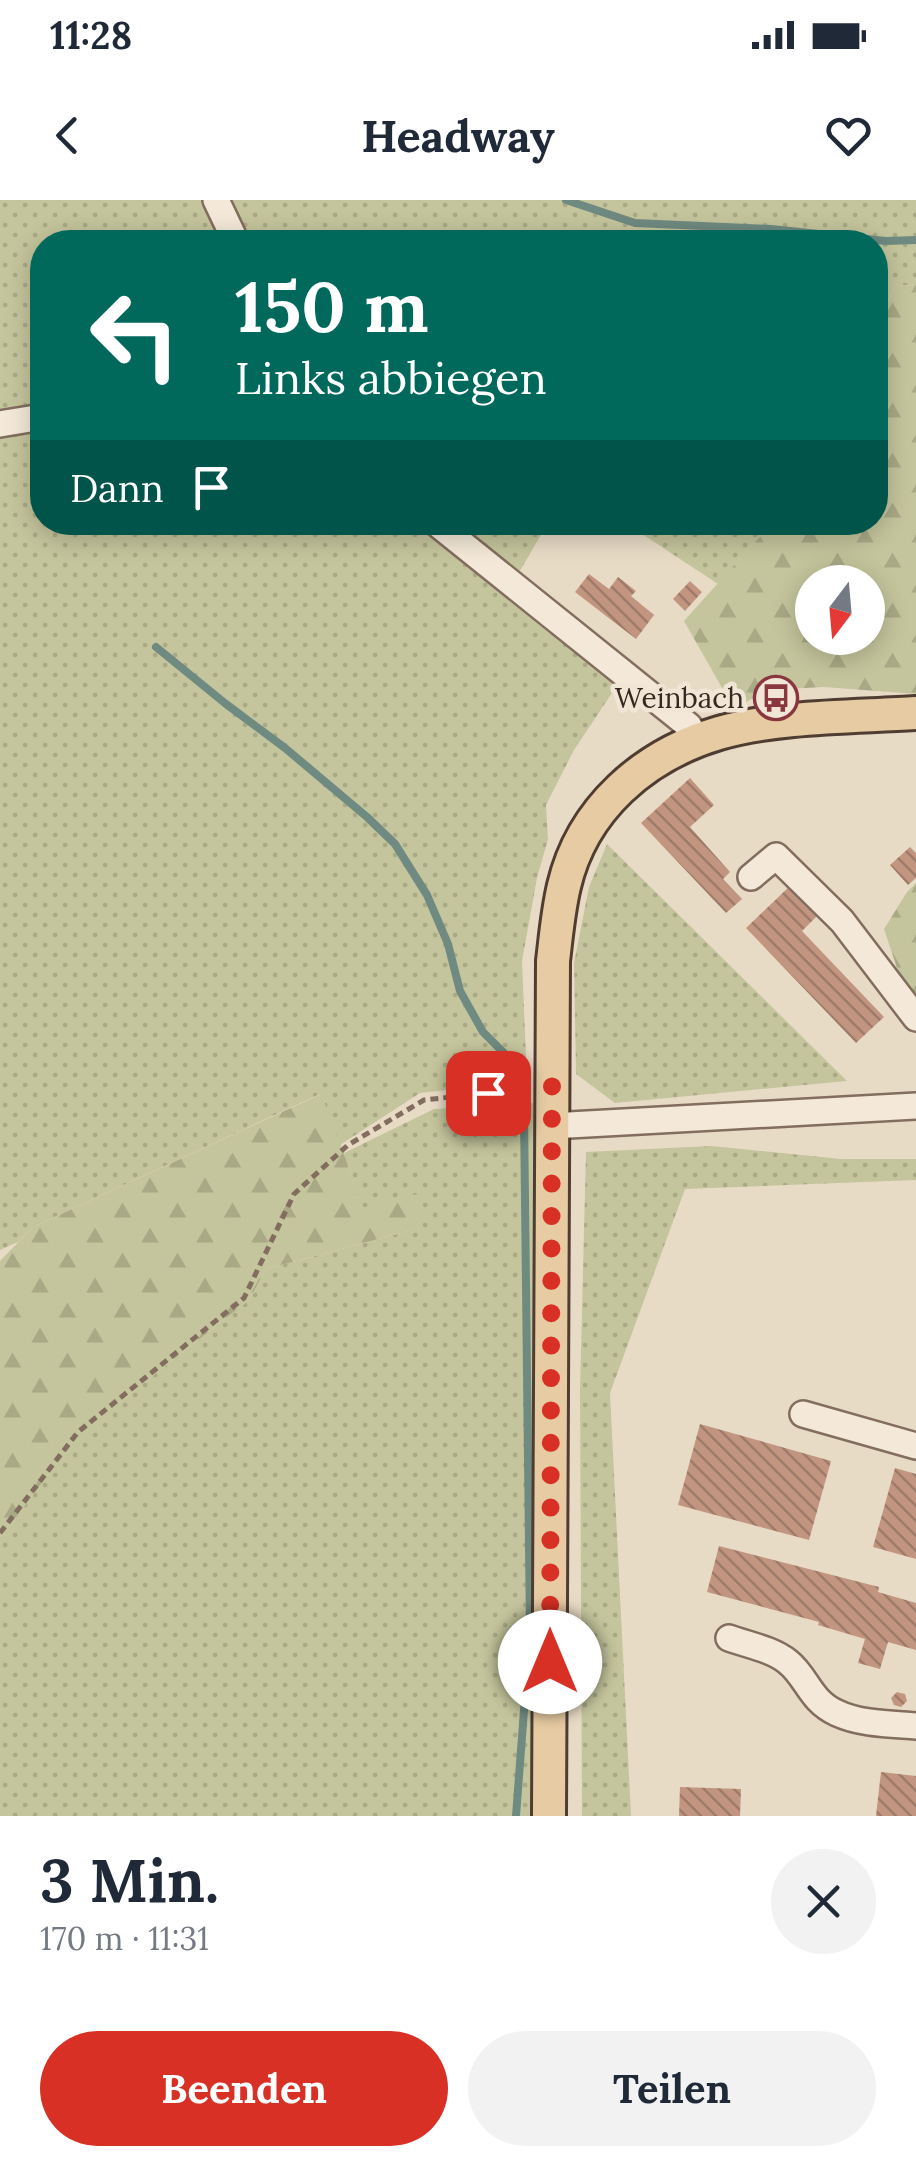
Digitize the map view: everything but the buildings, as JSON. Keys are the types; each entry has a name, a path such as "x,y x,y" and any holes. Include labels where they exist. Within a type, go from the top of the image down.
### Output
{"main road":[{"path":"549,1816 553,961 564,883 596,816 632,776 666,755 720,732 916,713"}],"street":[{"path":"216,200 230,230"},
{"path":"0,424 30,420"},
{"path":"451,535 689,726 695,742"},
{"path":"751,877 776,856 842,921 916,1018"},
{"path":"551,1126 916,1106"},
{"path":"803,1414 916,1446"},
{"path":"729,1638 776,1654 792,1664 822,1705 840,1715 916,1726"}],"path":[{"path":"0,1533 78,1432 244,1298 294,1194 348,1145 424,1100 552,1086"}],"green space":[{"path":"0,200 207,200 221,230 30,230 30,414 0,419"},
{"path":"232,200 916,200 916,285 895,286 888,301 888,230 246,230"},
{"path":"916,285 916,694 824,687 767,690 734,709 684,621 761,535 888,535 888,301 895,286"},
{"path":"30,425 30,535 436,535 504,583 618,684 574,750 546,805 548,839 522,961 527,1081 420,1093 340,1145 320,1094 33,1227 18,1242 0,1250 0,430"},
{"path":"455,535 541,535 514,581"},
{"path":"644,535 761,535 718,584"},
{"path":"607,844 847,1081 615,1103 576,1074 574,963 589,887"},
{"path":"916,883 916,1025 884,929"},
{"path":"321,1094 361,1208 417,1194 426,1211 412,1230 266,1269 249,1300 79,1434 0,1538 0,1261 33,1227"},
{"path":"533,1103 542,1468 540,1816 0,1816 0,1538 79,1434 249,1300 266,1269 412,1230 361,1209 344,1153 434,1109"},
{"path":"711,1146 841,1159 916,1159 916,1180 685,1189 610,1393 631,1816 582,1816 580,1390 586,1152"}],"waterway":[{"path":"566,200 635,223 781,230"},
{"path":"888,241 916,240"},
{"path":"156,647 285,748 395,844 427,895 448,944 460,991 483,1032 518,1067"},
{"path":"516,1816 530,1631 524,1113"}],"place":[{"name":"Weinbach","path":"776,698"}],"route":[{"path":"488,1093 552,1086 550,1662"}]}
